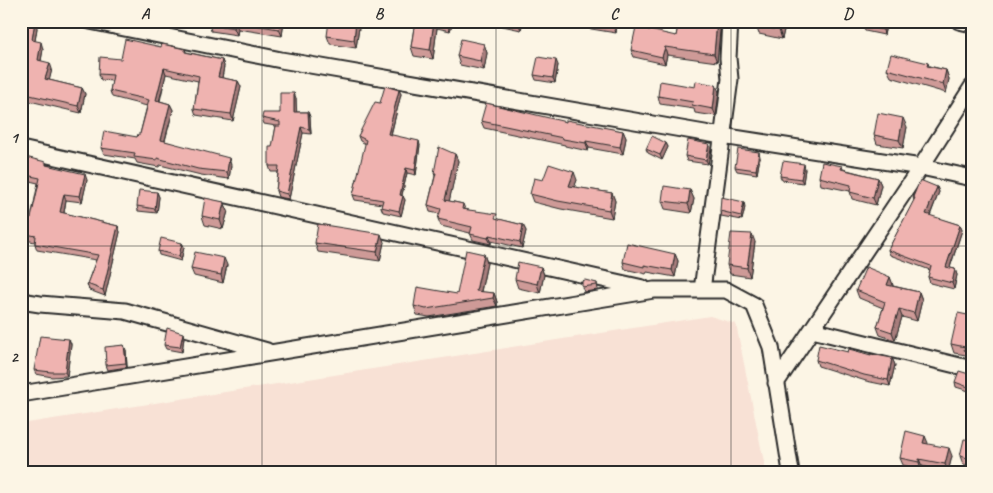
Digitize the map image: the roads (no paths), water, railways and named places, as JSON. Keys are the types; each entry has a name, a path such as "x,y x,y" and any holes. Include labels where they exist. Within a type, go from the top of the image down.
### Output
{"street":[{"path":"90,21 281,60 722,136 920,167 972,178"},
{"path":"702,290 730,79 728,58 730,21"},
{"path":"959,21 972,24"},
{"path":"776,384 972,87"},
{"path":"21,149 654,290"},
{"path":"21,394 654,290 726,290 754,305 763,324 771,347 791,472"},
{"path":"21,301 125,311 271,352"},
{"path":"812,330 972,369"}]}
